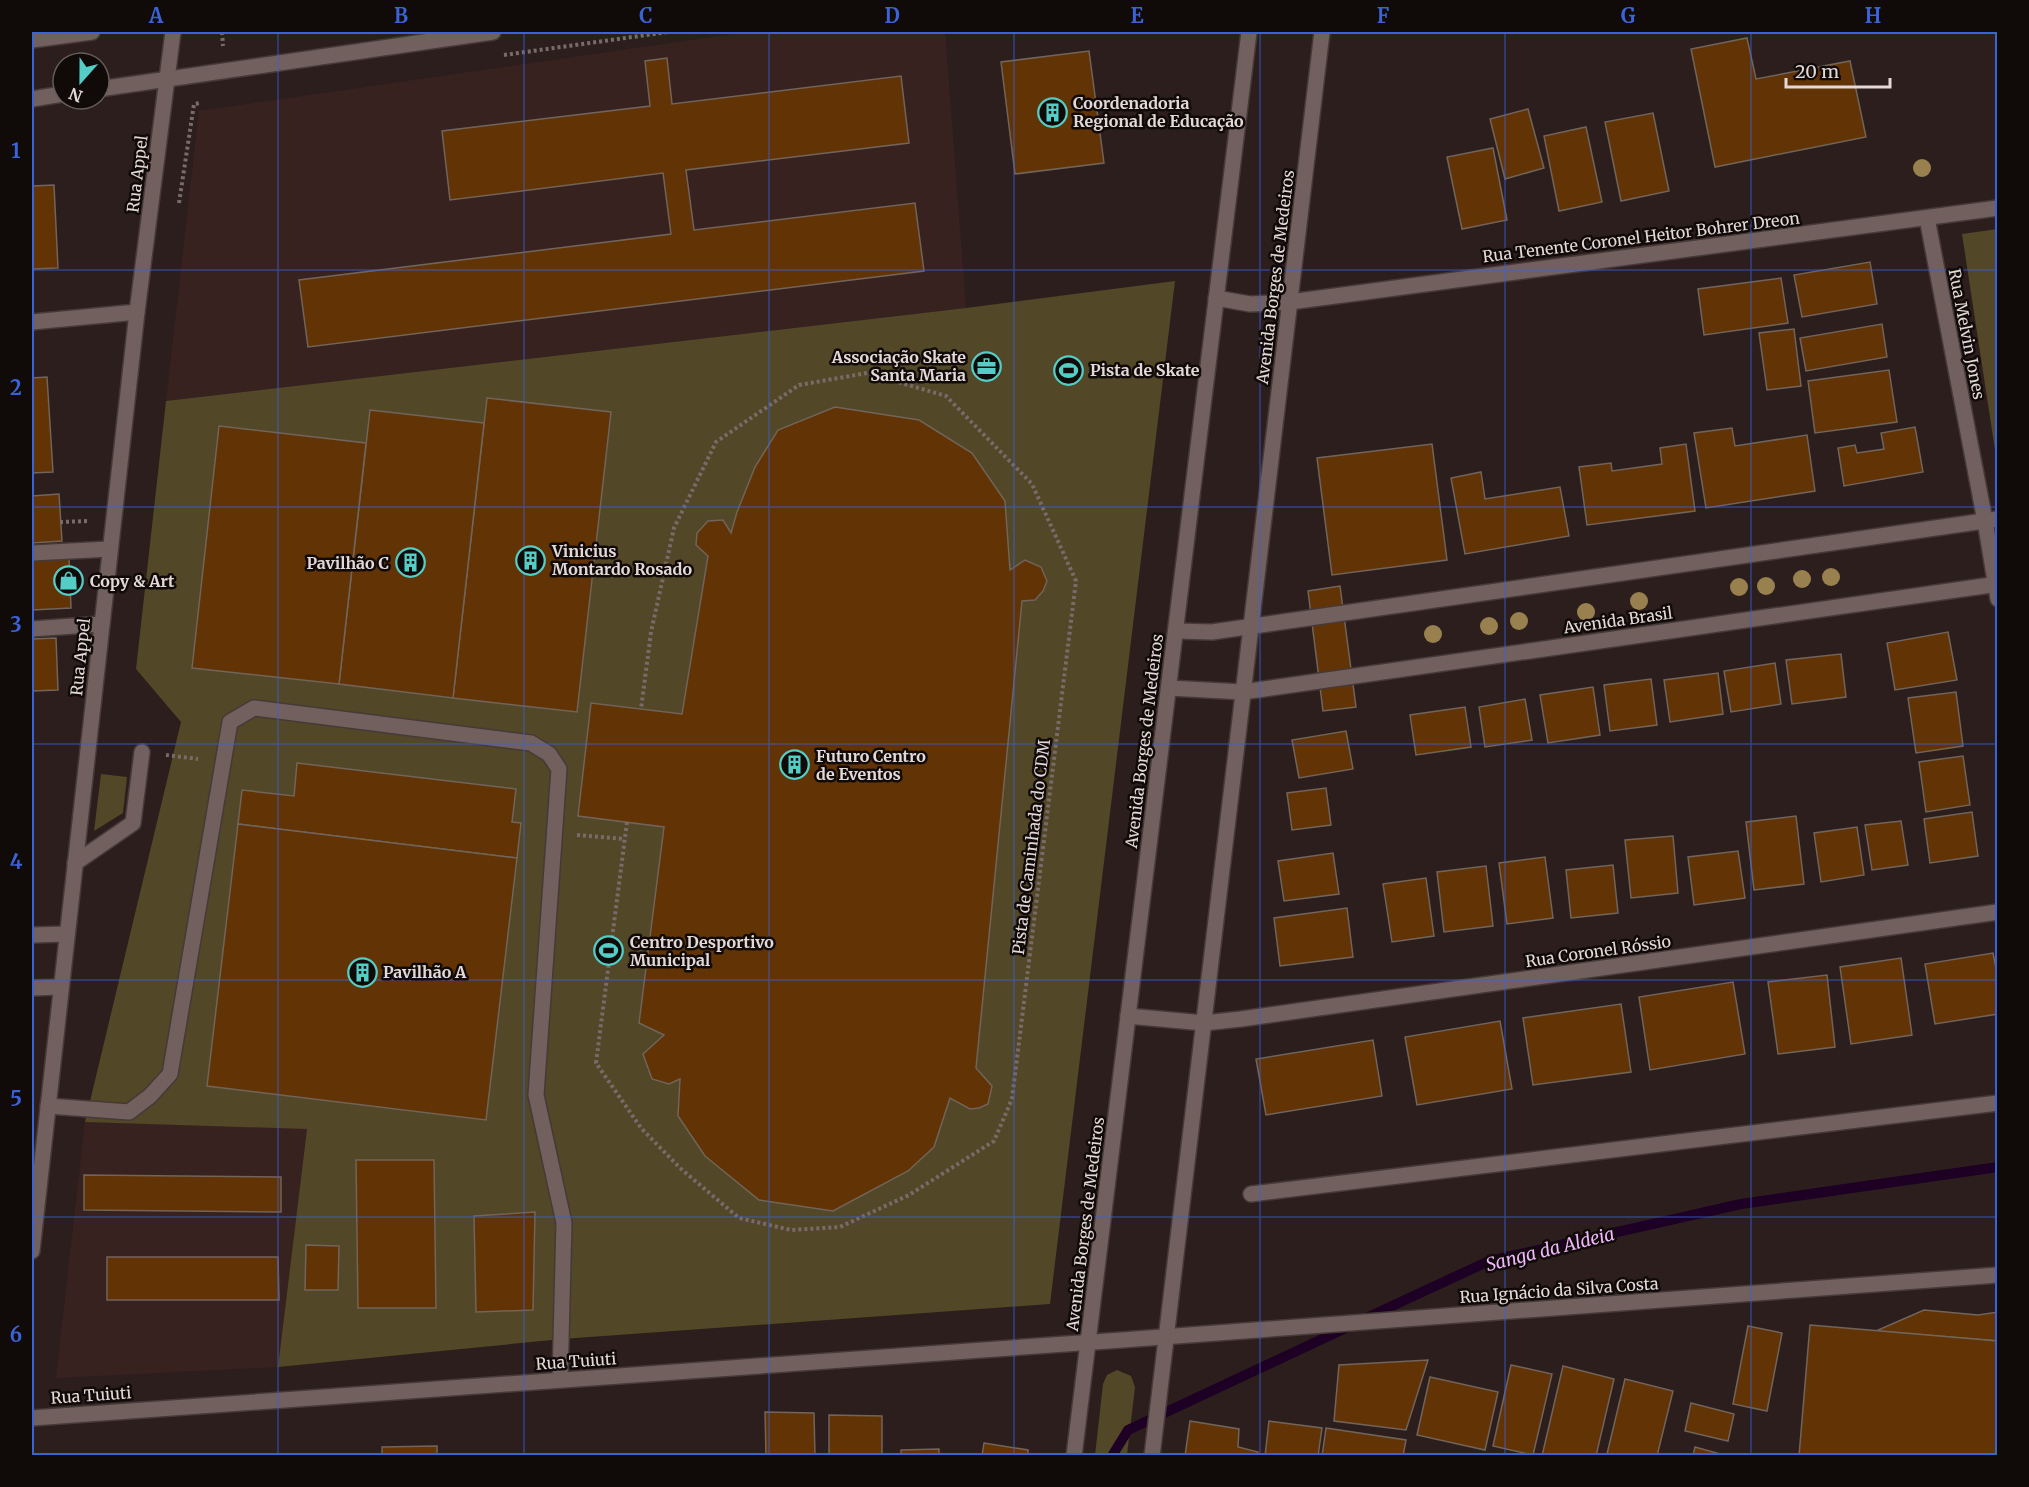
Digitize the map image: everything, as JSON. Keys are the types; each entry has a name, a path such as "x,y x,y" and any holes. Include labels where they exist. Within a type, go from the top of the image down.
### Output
{"main road":[{"path":"32,40 92,32"},
{"name":"Rua Appel","path":"32,1251 137,312 173,32"},
{"path":"111,87 493,32"},
{"name":"Avenida Borges de Medeiros","path":"1074,1455 1249,32"},
{"name":"Avenida Borges de Medeiros","path":"1152,1455 1322,32"},
{"path":"32,99 51,96"},
{"name":"Rua Tenente Coronel Heitor Bohrer Dreon","path":"1216,298 1250,304 1290,302 1998,208"},
{"name":"Rua Melvin Jones","path":"1927,218 1991,520 1997,589"},
{"path":"32,322 137,312"},
{"path":"1176,632 1212,632 1250,627 1991,520"},
{"path":"32,553 110,549"},
{"name":"Avenida Brasil","path":"1169,688 1243,692 1997,589"},
{"path":"32,629 102,624"},
{"path":"48,1106 129,1112 150,1096 170,1074 230,722 254,708 531,743 549,754 559,769 536,1095 564,1223 560,1380"},
{"path":"75,863 133,823 142,752"},
{"name":"Rua Coronel Róssio","path":"1128,1016 1204,1023 1241,1019 1998,912"},
{"path":"32,935 67,934"},
{"path":"32,988 61,987"},
{"path":"1251,1194 1998,1103"},
{"name":"Rua Ignácio da Silva Costa","path":"1122,1340 1998,1275"},
{"name":"Rua Tuiuti","path":"32,1418 1122,1340"}],"path":[{"path":"495,57 668,32"},
{"path":"178,210 194,104 205,101"},
{"name":"Pista de Caminhada do CDM","path":"627,822 596,1063 641,1128 680,1168 739,1218 791,1230 840,1227 909,1195 994,1141 1012,1099 1076,581 1032,484 946,396 867,373 799,385 716,442 674,528 651,632 641,709"},
{"path":"554,832 624,839"}],"shaded area":[{"path":"747,32 945,32 966,308 166,401 199,111"},
{"path":"1998,229 1997,463 1962,234"},
{"name":"Centro Desportivo Municipal","path":"1175,281 1050,1304 562,1339 278,1367 307,1129 85,1122 181,722 136,669 166,401 966,308"},
{"path":"101,774 127,777 123,813 94,831"},
{"path":"85,1122 307,1128 278,1367 56,1378"},
{"path":"1117,1370 1131,1376 1135,1387 1127,1455 1095,1455 1103,1384 1107,1375"}],"building":[{"path":"1747,38 1756,79 1850,61 1866,137 1715,167 1691,49"},
{"name":"Coordenadoria Regional de Educação","path":"1089,51 1104,163 1015,174 1001,62"},
{"path":"667,58 672,104 901,76 909,143 686,170 694,230 915,203 924,271 308,347 299,280 671,234 663,173 450,200 442,131 650,106 645,61"},
{"path":"1528,109 1544,168 1505,179 1490,119"},
{"path":"1653,113 1669,191 1621,201 1605,122"},
{"path":"1586,127 1602,202 1559,211 1544,136"},
{"path":"1493,148 1507,220 1462,229 1447,157"},
{"path":"54,185 58,268 32,269 32,186"},
{"path":"1870,262 1877,304 1802,317 1794,275"},
{"path":"1781,278 1788,323 1704,335 1698,289"},
{"path":"1882,324 1887,357 1806,371 1800,338"},
{"path":"1794,329 1801,386 1767,390 1759,333"},
{"path":"1889,370 1897,422 1815,433 1808,381"},
{"path":"47,377 53,472 32,473 32,378"},
{"name":"Vinicius Montardo Rosado","path":"487,398 611,412 577,712 453,698"},
{"name":"Futuro Centro de Eventos","path":"835,407 919,420 972,453 1005,501 1010,570 1025,560 1041,567 1047,581 1043,591 1035,600 1022,601 976,1068 992,1086 988,1104 970,1109 950,1098 934,1147 908,1171 833,1211 759,1200 705,1156 678,1116 680,1079 669,1084 652,1079 643,1054 664,1035 639,1023 664,827 578,816 591,703 682,714 708,556 696,545 697,533 708,521 723,520 731,533 755,467 778,430"},
{"name":"Pavilhão C","path":"370,410 484,423 453,698 339,684"},
{"path":"219,426 366,443 339,684 192,668"},
{"path":"1915,427 1923,472 1844,486 1838,448 1855,445 1857,453 1884,449 1881,433"},
{"path":"1732,428 1735,446 1807,435 1815,491 1706,508 1694,433"},
{"path":"1432,444 1447,560 1332,575 1317,458"},
{"path":"1686,444 1695,511 1587,525 1579,467 1611,463 1612,471 1662,464 1660,448"},
{"path":"1481,472 1485,499 1560,487 1569,536 1465,554 1451,478"},
{"path":"59,494 62,541 32,543 32,496"},
{"path":"69,559 71,608 32,610 32,560"},
{"path":"1340,586 1356,707 1323,711 1308,591"},
{"path":"1948,632 1957,680 1895,690 1887,643"},
{"path":"56,638 58,690 32,691 32,639"},
{"path":"1841,654 1846,697 1792,704 1786,660"},
{"path":"1775,663 1781,704 1731,712 1724,671"},
{"path":"1718,673 1723,714 1670,722 1664,680"},
{"path":"1651,679 1657,725 1610,731 1604,685"},
{"path":"1593,687 1600,735 1548,743 1540,695"},
{"path":"1956,692 1963,746 1916,753 1908,698"},
{"path":"1525,699 1532,740 1485,747 1479,707"},
{"path":"1465,707 1471,747 1416,755 1410,715"},
{"path":"1346,731 1353,769 1299,778 1292,740"},
{"path":"1963,756 1970,805 1926,812 1919,762"},
{"path":"297,763 516,789 512,822 521,823 517,858 238,824 242,790 294,796"},
{"path":"1326,788 1331,825 1292,830 1287,793"},
{"path":"1972,812 1978,856 1930,863 1924,819"},
{"path":"1796,816 1804,884 1754,890 1746,822"},
{"path":"1901,821 1908,865 1872,870 1865,825"},
{"name":"Pavilhão A","path":"238,824 517,858 486,1120 207,1086"},
{"path":"1857,827 1864,875 1821,882 1814,833"},
{"path":"1673,836 1678,893 1631,898 1625,840"},
{"path":"1738,851 1745,898 1694,905 1688,857"},
{"path":"1333,853 1339,894 1284,901 1278,861"},
{"path":"1545,857 1553,918 1507,924 1499,863"},
{"path":"1613,865 1618,913 1571,918 1566,870"},
{"path":"1486,866 1493,926 1444,932 1437,872"},
{"path":"1426,878 1434,936 1392,942 1383,884"},
{"path":"1347,908 1353,957 1280,966 1274,918"},
{"path":"1993,953 1998,978 1998,1014 1935,1024 1925,964"},
{"path":"1901,958 1912,1035 1851,1044 1840,967"},
{"path":"1827,975 1835,1047 1778,1054 1768,982"},
{"path":"1733,982 1745,1054 1650,1070 1639,997"},
{"path":"1621,1004 1631,1072 1533,1085 1523,1018"},
{"path":"1500,1021 1512,1089 1417,1105 1405,1037"},
{"path":"1373,1040 1382,1096 1266,1115 1256,1059"},
{"path":"356,1160 434,1160 436,1308 358,1308"},
{"path":"84,1175 281,1177 281,1212 84,1210"},
{"path":"535,1212 533,1310 476,1312 474,1216"},
{"path":"306,1245 339,1246 338,1290 305,1290"},
{"path":"107,1257 278,1257 279,1300 107,1300"},
{"path":"1924,1310 1978,1315 1998,1312 1998,1341 1876,1331"},
{"path":"1810,1325 1998,1341 1998,1456 1799,1456"},
{"path":"1748,1326 1782,1333 1767,1411 1733,1404"},
{"path":"1428,1360 1406,1430 1334,1421 1339,1365"},
{"path":"1511,1365 1552,1374 1533,1455 1493,1446"},
{"path":"1563,1366 1614,1379 1596,1456 1542,1456"},
{"path":"1430,1377 1498,1392 1485,1450 1417,1435"},
{"path":"1625,1379 1673,1391 1657,1456 1607,1454"},
{"path":"1691,1403 1734,1414 1728,1441 1685,1431"},
{"path":"765,1412 814,1413 815,1456 766,1456"},
{"path":"829,1415 882,1416 882,1456 829,1456"},
{"path":"1190,1421 1239,1429 1238,1447 1258,1452 1258,1456 1185,1456"},
{"path":"1269,1421 1322,1428 1318,1456 1265,1456"},
{"path":"1326,1428 1406,1440 1403,1456 1322,1456"},
{"path":"984,1443 1028,1450 1028,1456 982,1456"},
{"path":"437,1446 437,1456 382,1456 382,1447"},
{"path":"1695,1447 1724,1455 1724,1456 1693,1456"},
{"path":"939,1449 939,1456 901,1456 901,1450"}],"waterway":[{"name":"Sanga da Aldeia","path":"1364,1319 1489,1261 1741,1204 1998,1167"},
{"name":"Sanga da Aldeia","path":"1112,1456 1128,1430 1350,1326"}],"place":[{"name":"Coordenadoria Regional de Educação","path":"1052,112"},
{"name":"Associação Skate Santa Maria","path":"987,366"},
{"name":"Pista de Skate","path":"1069,370"},
{"name":"Vinicius Montardo Rosado","path":"531,560"},
{"name":"Pavilhão C","path":"410,563"},
{"name":"Copy & Art","path":"69,581"},
{"name":"Futuro Centro de Eventos","path":"795,765"},
{"name":"Centro Desportivo Municipal","path":"609,951"},
{"name":"Pavilhão A","path":"362,972"}]}
